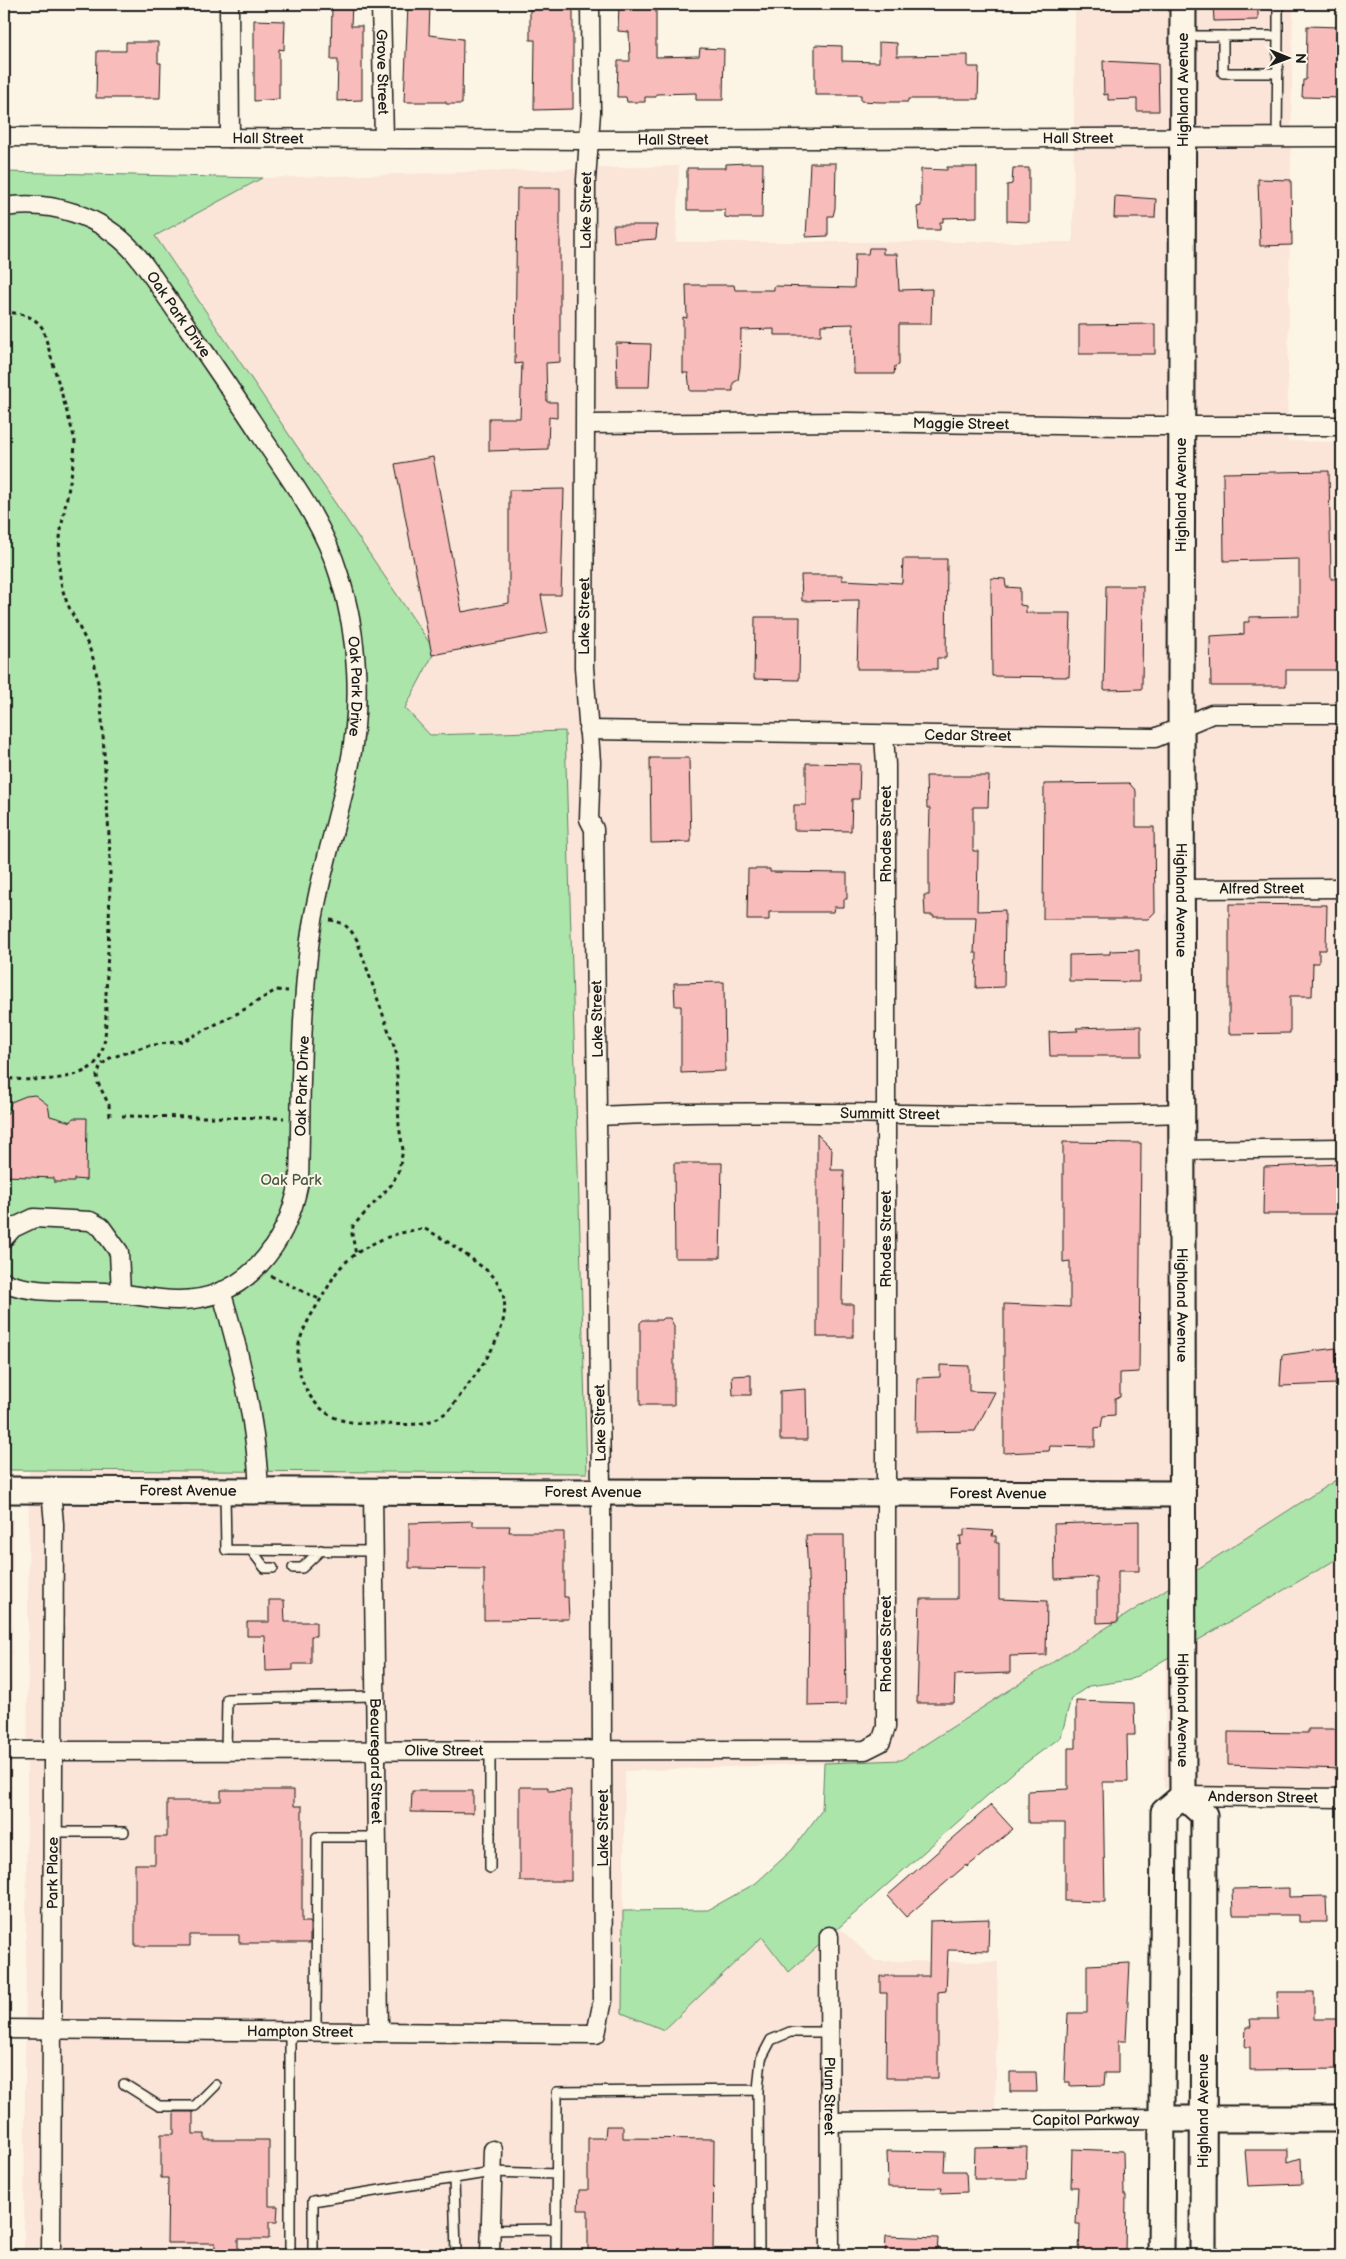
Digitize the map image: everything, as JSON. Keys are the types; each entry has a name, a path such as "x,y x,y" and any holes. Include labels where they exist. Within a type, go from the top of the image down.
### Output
{"main road":[{"name":"Highland Avenue","path":"1183,4 1182,1706 1183,1796 1204,1815 1203,2255"},
{"name":"Forest Avenue","path":"4,1490 1181,1494"},
{"path":"1161,2255 1164,1812 1183,1796"},
{"name":"Capitol Parkway","path":"1162,2119 1342,2119"}],"street":[{"path":"229,4 230,138"},
{"name":"Grove Street","path":"381,4 384,139"},
{"name":"Lake Street","path":"590,4 590,140 586,180 584,666 591,762 589,819 594,829 598,1116 603,2000 596,2034"},
{"name":"Hall Street","path":"4,137 590,140 1182,136 1342,137"},
{"name":"Oak Park Drive","path":"4,207 29,204 66,210 85,216 114,233 134,252 299,491 322,532 339,574 349,613 355,657 356,704 348,770 321,879 314,918 306,992 299,1182 296,1198 283,1232 256,1269 241,1281 221,1291 187,1300 121,1292 20,1288 4,1282"},
{"name":"Maggie Street","path":"586,424 847,422 949,425 1337,426"},
{"name":"Cedar Street","path":"588,730 1155,738 1212,714 1219,713 1342,714"},
{"name":"Rhodes Street","path":"881,1742 886,1727 887,1493 886,765 884,735"},
{"name":"Alfred Street","path":"1182,889 1342,888"},
{"name":"Summitt Street","path":"598,1116 885,1114 1112,1116 1182,1113"},
{"path":"1182,1150 1342,1148"},
{"path":"4,1238 13,1228 34,1218 90,1221 102,1227 119,1252 121,1292"},
{"path":"221,1291 242,1362 257,1453 258,1490"},
{"name":"Park Place","path":"51,1490 54,1524 51,2255"},
{"name":"Beauregard Street","path":"373,1490 379,2032"},
{"name":"Olive Street","path":"4,1751 865,1750 881,1742"},
{"name":"Anderson Street","path":"1183,1796 1342,1798"},
{"name":"Plum Street","path":"829,1936 830,2255"},
{"name":"Hampton Street","path":"4,2029 596,2034"},
{"name":"Capitol Parkway","path":"830,2122 1162,2119"},
{"path":"490,2255 493,2150"}],"lane":[{"path":"1278,4 1278,137"},
{"path":"1182,36 1278,36"},
{"path":"1223,36 1223,73 1278,73"},
{"path":"225,1490 226,1550 375,1551"},
{"path":"293,1568 302,1568 321,1550"},
{"path":"252,1551 265,1568 273,1568"},
{"path":"226,1751 227,1699 375,1696"},
{"path":"490,1750 490,1868"},
{"path":"53,1832 124,1832"},
{"path":"316,2032 317,1837 377,1837"},
{"path":"290,2032 290,2255"},
{"path":"759,2255 758,2090 760,2059 771,2040 790,2032 829,2032"},
{"path":"124,2084 159,2106 196,2106 216,2085"},
{"path":"556,2255 557,2092 758,2090"},
{"path":"313,2255 313,2200 492,2172 556,2174"},
{"path":"454,2178 456,2255"},
{"path":"491,2230 556,2229"}],"path":[{"path":"4,312 19,313 40,323 75,440 74,466 59,552 61,583 70,610 92,652 100,698 110,865 104,1039 101,1054 87,1070 77,1074 46,1080 4,1078"},
{"path":"314,918 338,921 351,929 364,959 396,1052 399,1126 403,1150 399,1170 385,1193 353,1226 352,1234 356,1255"},
{"path":"110,1116 109,1105 98,1083 98,1075 101,1065 110,1058 128,1051 183,1041 259,1002 276,990 306,992"},
{"path":"101,1054 103,1058 110,1058"},
{"path":"87,1070 95,1071 98,1075"},
{"path":"122,1116 301,1118"},
{"path":"425,1230 445,1238 496,1279 503,1293 506,1308 501,1332 451,1408 440,1418 404,1425 338,1419 311,1400 298,1368 298,1345 304,1328 340,1268 356,1255 400,1233 425,1230"},
{"path":"256,1269 320,1300"}],"shaded area":[{"path":"1075,4 1293,4 1287,441 1340,442 1342,555 1342,1476 901,1760 625,1771 622,2013 664,2030 762,1936 789,1972 839,1928 875,1961 998,1962 995,2110 842,2110 840,2255 24,2255 29,1471 587,1472 565,731 430,735 405,708 434,651 155,236 262,178 679,166 676,242 1073,242"},
{"path":"4,1518 13,1518 9,2255 4,2255"},
{"path":"1342,1556 1342,1789 1164,1788 1166,1659"}],"green space":[{"name":"Oak Park","path":"4,172 262,178 155,236 435,651 405,708 430,735 565,731 587,1473 4,1470"},
{"path":"1342,1476 1342,1556 1130,1680 1089,1686 1071,1698 1061,1737 1016,1770 789,1972 762,1937 664,2030 622,2013 623,1911 708,1910 756,1883 792,1850 822,1810 824,1763 901,1760"}],"building":[{"path":"332,4 352,4 351,26 362,26 362,100 337,101 338,60 331,60"},
{"path":"408,4 430,4 429,35 463,39 462,104 404,102"},
{"path":"573,4 573,109 534,110 535,40 530,40 530,6"},
{"path":"619,4 656,4 656,57 699,56 700,48 724,49 723,100 696,100 696,93 656,94 656,97 645,97 645,102 627,102 626,97 617,97 618,61 630,61 629,32 618,31"},
{"path":"1213,4 1258,4 1258,20 1214,21"},
{"path":"254,20 285,21 284,50 279,49 279,99 254,101"},
{"path":"1307,26 1340,27 1338,60 1342,60 1342,98 1302,97 1303,80 1306,80"},
{"path":"126,42 158,42 158,63 161,63 160,98 96,98 97,51 126,51"},
{"path":"879,42 897,43 897,56 968,55 968,67 979,67 978,99 908,99 908,102 880,102 861,101 861,95 815,95 815,45 842,46 842,61 879,62"},
{"path":"1103,61 1158,64 1159,111 1137,111 1137,99 1108,100 1108,94 1104,95"},
{"path":"763,163 762,218 725,217 725,210 687,210 687,168 726,168 726,164"},
{"path":"810,163 836,163 835,208 833,216 828,216 828,236 806,237"},
{"path":"947,167 977,167 977,217 943,218 943,222 940,222 940,230 919,230 917,207 921,206 921,169 947,170"},
{"path":"1013,168 1029,168 1029,222 1007,221 1007,185 1012,184"},
{"path":"1258,179 1291,180 1292,245 1260,246"},
{"path":"517,188 560,188 560,362 546,363 547,402 557,402 557,418 549,417 548,449 489,451 489,418 520,418 522,363 515,364"},
{"path":"1115,196 1156,199 1155,218 1114,218"},
{"path":"613,225 657,225 656,239 614,242"},
{"path":"869,248 883,248 883,254 897,254 899,290 932,289 931,324 899,324 899,365 895,366 894,374 854,374 853,324 821,325 821,335 774,335 774,329 741,330 740,367 738,380 733,383 733,391 690,391 688,373 683,373 683,317 687,318 686,285 734,285 735,290 774,290 774,286 854,288 855,254 868,254"},
{"path":"1155,324 1155,354 1079,354 1079,325"},
{"path":"616,343 651,344 649,387 617,387"},
{"path":"433,457 462,612 509,603 509,490 564,489 561,595 541,595 548,633 432,655 395,464"},
{"path":"1329,471 1331,579 1342,579 1342,670 1286,670 1286,686 1211,686 1210,636 1244,634 1244,622 1249,622 1249,617 1299,616 1299,559 1224,561 1223,473"},
{"path":"903,559 947,559 946,658 937,658 937,669 857,669 859,600 802,601 801,575 842,575 842,580 902,583"},
{"path":"991,578 1005,579 1006,587 1020,588 1020,605 1026,606 1026,613 1071,613 1069,677 992,676"},
{"path":"1106,586 1143,586 1142,689 1104,690"},
{"path":"755,617 800,617 799,680 754,679"},
{"path":"650,758 689,758 691,842 651,843"},
{"path":"806,763 860,764 859,799 852,799 851,831 794,830 794,805 806,805"},
{"path":"926,776 989,776 988,807 973,807 973,851 978,851 977,911 1005,910 1004,987 976,988 977,953 974,953 976,917 933,917 933,915 925,915 924,895 929,895 930,808 927,808"},
{"path":"1129,783 1136,791 1136,827 1154,827 1155,912 1148,919 1043,919 1044,784"},
{"path":"748,869 770,869 770,872 847,873 847,899 844,899 844,907 834,907 833,912 769,912 769,920 747,920"},
{"path":"1229,904 1327,905 1326,950 1319,950 1319,963 1313,963 1312,996 1290,996 1290,1033 1229,1034"},
{"path":"1139,950 1139,982 1069,981 1069,955 1110,954 1110,951"},
{"path":"724,982 725,1071 681,1073 681,1006 675,1006 674,983"},
{"path":"1141,1026 1141,1056 1050,1056 1049,1032 1078,1031 1076,1028"},
{"path":"35,1095 48,1105 50,1116 71,1122 73,1118 87,1118 86,1180 74,1179 74,1182 54,1182 54,1178 5,1176 4,1113 8,1113 11,1102 26,1096"},
{"path":"817,1134 832,1149 831,1170 844,1170 842,1304 853,1304 853,1337 817,1337"},
{"path":"1063,1142 1141,1143 1139,1372 1120,1373 1120,1397 1115,1398 1115,1415 1103,1416 1101,1427 1095,1428 1095,1447 1050,1446 1049,1451 1004,1453 1004,1304 1070,1307 1070,1261 1063,1262"},
{"path":"674,1163 722,1163 720,1258 675,1258"},
{"path":"1342,1164 1342,1214 1263,1214 1264,1167"},
{"path":"663,1318 670,1318 674,1326 674,1405 640,1405 640,1323 643,1320 661,1320"},
{"path":"1336,1348 1337,1384 1280,1386 1282,1355"},
{"path":"940,1365 969,1366 969,1391 995,1392 975,1431 916,1432 917,1378 940,1377"},
{"path":"751,1375 751,1395 733,1395 732,1376"},
{"path":"806,1389 807,1440 780,1440 780,1391"},
{"path":"473,1521 473,1526 510,1526 509,1532 564,1532 564,1597 568,1597 569,1619 484,1620 484,1569 409,1568 409,1523"},
{"path":"1139,1521 1139,1571 1118,1571 1118,1622 1097,1623 1097,1577 1055,1579 1054,1524"},
{"path":"964,1529 993,1531 992,1536 996,1536 996,1543 999,1543 999,1599 1047,1601 1046,1655 1010,1656 1010,1673 955,1675 954,1703 917,1703 920,1599 957,1599 957,1545 961,1544 960,1536 964,1536"},
{"path":"806,1535 844,1535 846,1705 808,1706 809,1597"},
{"path":"269,1600 284,1600 285,1622 316,1622 316,1636 311,1636 311,1664 293,1664 293,1670 266,1671 265,1636 247,1636 247,1622 269,1622"},
{"path":"1076,1701 1134,1703 1135,1735 1127,1735 1128,1782 1103,1782 1105,1902 1065,1901 1065,1823 1028,1823 1028,1791 1068,1789 1068,1748 1076,1748"},
{"path":"1308,1729 1342,1729 1342,1769 1228,1765 1228,1732 1308,1733"},
{"path":"520,1787 548,1787 548,1791 571,1790 571,1881 520,1881"},
{"path":"221,1790 294,1790 294,1806 302,1806 302,1922 310,1922 310,1943 239,1943 239,1935 190,1935 190,1946 135,1946 135,1864 155,1864 155,1837 167,1837 167,1801 221,1801"},
{"path":"412,1791 473,1791 473,1813 411,1812"},
{"path":"991,1805 1013,1829 967,1867 966,1865 906,1917 887,1896"},
{"path":"1289,1888 1289,1897 1326,1896 1327,1922 1299,1922 1299,1915 1233,1915 1232,1889"},
{"path":"989,1919 988,1951 948,1950 946,1991 938,1992 938,2078 886,2078 887,1993 880,1993 880,1976 929,1976 930,1921"},
{"path":"1130,1963 1126,2041 1118,2041 1118,2073 1105,2073 1104,2085 1070,2086 1070,2082 1065,2082 1068,2013 1087,2013 1087,1965"},
{"path":"1277,1992 1314,1992 1314,2019 1342,2019 1342,2069 1250,2070 1250,2047 1245,2047 1246,2027 1251,2027 1250,2019 1278,2019"},
{"path":"1010,2072 1036,2072 1037,2092 1010,2092"},
{"path":"174,2112 193,2112 193,2134 205,2134 205,2140 269,2140 269,2206 278,2206 277,2222 269,2222 269,2239 238,2239 238,2254 230,2255 215,2255 215,2243 167,2243 168,2178 161,2178 161,2134 174,2134"},
{"path":"606,2126 623,2126 623,2138 714,2139 713,2255 588,2255 588,2210 578,2210 579,2190 588,2190 588,2138 605,2138"},
{"path":"1027,2147 1026,2179 974,2179 975,2148"},
{"path":"1072,2149 1123,2151 1124,2195 1126,2195 1125,2255 1079,2255 1080,2224 1076,2224 1078,2187 1071,2187"},
{"path":"1245,2150 1288,2150 1288,2162 1301,2158 1302,2184 1248,2186"},
{"path":"887,2151 945,2152 944,2171 966,2171 967,2192 941,2193 942,2188 888,2187"},
{"path":"886,2236 938,2238 937,2255 885,2255"}]}
